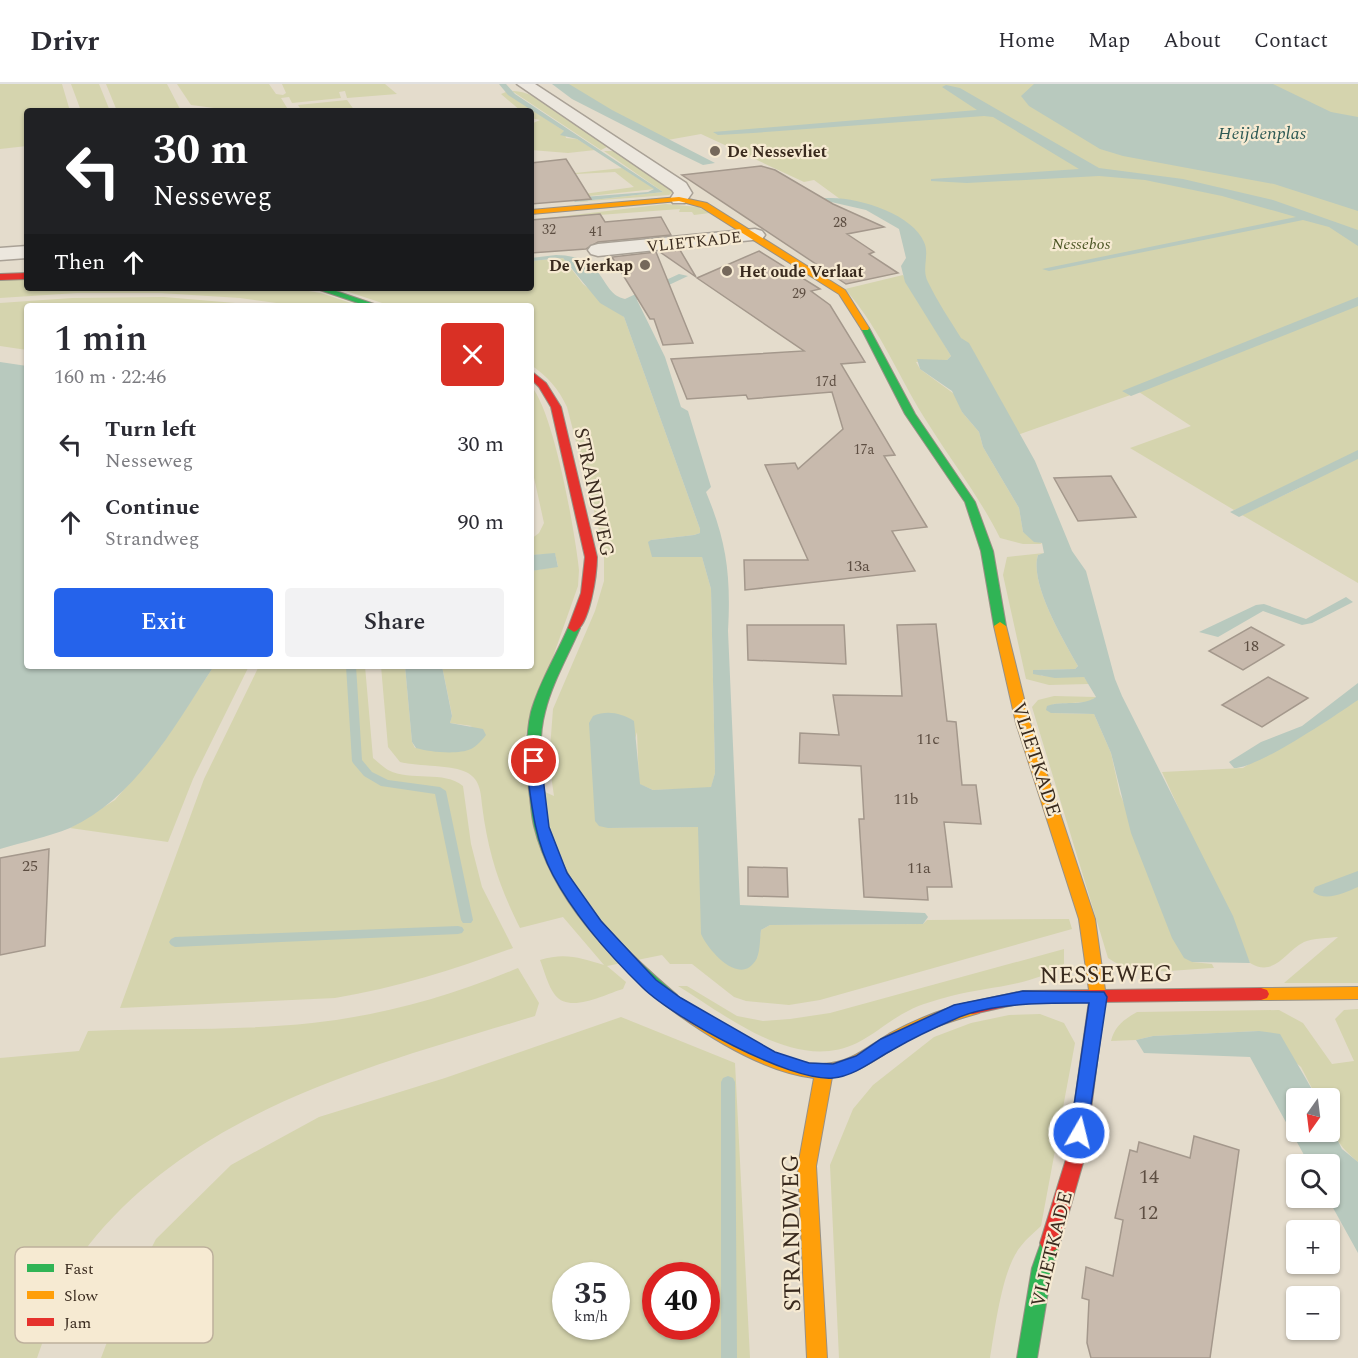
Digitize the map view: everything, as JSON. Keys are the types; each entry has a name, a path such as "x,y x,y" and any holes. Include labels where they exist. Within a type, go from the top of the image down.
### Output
{"street":[{"path":"525,84 680,187 683,193 679,199"},
{"name":"VLIETKADE","path":"534,212 679,199 704,205 720,212 842,292 859,316 910,414 970,502 987,551 999,622 1023,723 1087,919 1098,997 1076,1156 1042,1268 1027,1358"},
{"name":"VLIETKADE","path":"598,250 755,235"},
{"path":"0,254 24,252"},
{"path":"0,277 24,276"},
{"path":"328,291 366,303"},
{"name":"STRANDWEG","path":"534,377 543,385 556,407 591,557 592,570 583,609 538,710 534,732 534,761 541,827 560,874 596,925"},
{"name":"NESSEWEG","path":"596,925 633,969 675,1003 768,1056 789,1065 824,1072 845,1069 887,1044 954,1012 1023,997 1358,993"},
{"name":"STRANDWEG","path":"818,1358 807,1166 824,1072"}],"green space":[{"path":"0,84 62,84 69,108 24,108 24,146 0,149"},
{"path":"71,84 99,84 109,108 80,108"},
{"path":"106,84 167,84 179,108 116,108"},
{"path":"177,84 269,84 276,94 283,95 286,93 282,84 385,84 397,94 347,98 345,91 339,92 341,98 292,103 289,97 281,98 287,108 214,108 191,105"},
{"name":"Nessebos","path":"558,84 1358,84 1358,583 1242,515 1303,486 1234,510 1130,448 1191,426 1139,392 1009,438 924,295 911,232 851,201 840,199 814,180 804,182 701,134 662,141"},
{"path":"512,91 544,101 553,107 551,109 609,146 601,150"},
{"path":"506,92 530,108 517,108 501,94"},
{"path":"347,100 353,108 300,108 298,105"},
{"path":"534,111 564,131 566,138 577,139 595,150 568,153 534,150 534,123 540,120 534,119"},
{"path":"604,151 617,151 670,184 674,192 669,195 575,202 663,192"},
{"path":"622,168 655,189 571,198 570,196 634,187 615,172 557,175"},
{"path":"666,204 698,207 710,213 694,215 692,212 679,212 680,209 534,220"},
{"path":"563,258 583,284 624,317 700,529 700,533 694,535 651,540 652,557 702,557 711,589 715,773 711,788 653,790 639,784 637,732 608,828 698,827 757,958 761,930 770,925 923,924 927,920 1069,919 1072,929 820,1000 789,1005 746,1001 734,997 692,964 670,964 662,955 607,966 626,982 623,989 578,1003 569,1003 555,995 540,960 565,956 604,965 563,917 520,928 495,869 484,822 480,791 475,779 468,773 453,768 400,762 388,747 381,669 405,669 412,742 415,748 472,726 450,723 452,715 443,669 534,669 534,570 558,566 555,554 534,555 534,537 539,533 544,523 534,478 534,391 548,420 555,446 568,502 579,570 578,586 518,756 516,779 554,796 549,762 553,709 595,611 604,581 604,558 599,530 567,407 552,383 534,367 534,303 382,303 346,291 534,291 534,261"},
{"path":"903,275 951,356 947,360 916,362 920,369 957,396 962,412 979,432 983,447 1019,508 1023,532 1042,544 1023,544 1000,538 918,408 870,321 845,289"},
{"path":"0,280 24,280 24,291 309,291 351,303 277,303 240,298 160,293 77,293 0,298"},
{"path":"164,297 235,303 24,303 24,350 0,346 0,303 72,298"},
{"path":"1044,553 1038,555 1038,581 1049,612 1078,666 1075,669 1033,670 1042,676 1084,677 1089,684 1049,685 1026,679 1003,575 1007,557"},
{"path":"212,669 248,669 193,779 168,842 70,828 115,800 161,746"},
{"path":"258,669 365,669 373,758 388,770 397,773 446,778 463,786 471,844 482,887 513,948 426,977 335,998 120,1008 204,779"},
{"path":"1358,691 1358,983 1284,983 1338,937 1304,942 1273,965 1259,967 1250,963 1162,772 1243,768"},
{"path":"1054,696 1096,697 1089,702 1053,704 1051,713 1094,714 1111,753 1120,794 1192,962 1212,964 1214,968 1145,971 1132,969 1108,958 1032,707 1038,700"},
{"path":"1064,949 1064,964 1051,972 1024,982 951,996 923,1004 857,1043 834,1050 810,1051 786,1046 763,1037 678,986 687,986 737,1016 763,1021 790,1019 830,1013"},
{"path":"518,968 539,1003 535,1016 356,1072 298,1095 242,1122 189,1154 140,1191 87,1247 15,1247 15,1343 42,1343 37,1358 0,1358 0,1058 79,1051 88,1031 256,1027 312,1023 365,1015 417,1003"},
{"path":"1358,1009 1358,1162 1339,1142 1340,1088 1312,1088 1301,1067 1259,1031 1153,1036 1136,1040 1111,1041 1120,1024 1137,1012 1279,1010 1303,1023 1332,1064 1354,1061 1335,1019 1344,1010"},
{"path":"1040,1014 1064,1023 1075,1043 1041,1226 1014,1256 1000,1299 990,1358 839,1358 830,1165 853,1109 873,1085 934,1037 971,1023 1009,1015"},
{"path":"621,1017 735,1063 750,1358 101,1358 107,1343 213,1343 213,1247 152,1247 156,1239 231,1165 319,1117 445,1078"}],"water":[{"path":"499,84 506,84 515,94 663,192 575,202 571,198 648,192 654,189 577,139 560,135 564,131 534,112 534,108 528,108 508,95"},
{"path":"552,84 569,84 612,110 715,163 703,165 572,99"},
{"name":"Heijdenplas","path":"1034,84 1273,84 1331,112 1358,117 1358,211 1274,184 1123,156 1100,149 1029,106 1021,96"},
{"path":"946,85 960,88 1099,168 1183,179 1273,200 1358,230 1358,246 1329,227 1303,220 1049,271 1042,269 1296,217 1222,196 1145,180 1099,176 967,183 931,181 931,179 1079,169 993,117 718,135 713,132 977,110 942,87"},
{"path":"818,199 846,199 878,207 907,222 924,242 926,247 925,272 928,282 961,338 969,343 1035,461 1072,551 1086,571 1115,679 1122,696 1233,916 1250,963 1192,962 1184,958 1172,938 1131,833 1111,753 1094,714 1051,713 1046,710 1047,706 1053,704 1085,702 1096,697 1084,677 1055,678 1033,674 1033,670 1075,669 1078,666 1049,612 1038,581 1038,555 1044,553 1042,543 1034,542 1023,532 1019,508 983,447 979,432 962,412 952,391 920,369 917,359 947,360 951,356 905,282 901,266 906,258 899,229 866,210"},
{"path":"556,255 585,261 594,268 610,290 625,299 679,274 688,276 637,300 665,357 681,407 688,411 711,487 706,492 719,527 726,560 740,905 925,913 928,917 923,924 770,925 761,930 758,955 750,967 742,970 734,968 726,964 710,949 701,934 698,827 608,828 599,826 595,821 589,723 593,716 598,714 614,713 634,721 640,784 653,790 711,787 715,773 711,589 702,557 652,557 648,542 651,540 694,535 700,533 700,529 624,317 600,303 563,258 534,261 534,258"},
{"path":"1358,297 1358,306 1131,396 1122,391"},
{"path":"0,362 24,366 24,669 212,669 152,758 115,798 94,815 70,828 0,849"},
{"path":"1358,450 1358,459 1239,517 1230,512"},
{"path":"555,553 558,567 534,571 534,555"},
{"path":"1346,597 1353,602 1312,623 1302,625 1263,611 1218,637 1199,632 1256,605 1264,604 1306,619"},
{"path":"405,669 443,669 452,716 450,723 483,729 486,735 477,745 465,751 436,752 416,748 412,742"},
{"path":"1358,683 1358,700 1296,740 1245,766 1234,768 1229,762 1261,742 1302,726"},
{"path":"1358,871 1358,887 1329,896 1313,892 1315,887"},
{"path":"1259,1031 1280,1034 1311,1088 1286,1088 1286,1122 1250,1057 1144,1053 1136,1040 1153,1036"},
{"path":"1297,1142 1338,1142 1342,1149 1358,1162 1358,1253 1333,1208 1340,1208 1340,1154 1303,1154"}],"building":[{"path":"566,159 591,199 534,204 534,163"},
{"path":"761,166 775,170 833,204 884,227 847,234 874,252 869,254 898,273 846,284 682,175"},
{"path":"600,214 605,222 661,217 671,235 598,242 586,249 534,253 534,220"},
{"path":"680,250 696,277 660,252"},
{"path":"759,251 820,289 811,291 830,305 865,362 841,364 895,455 884,456 927,527 892,531 915,571 745,590 744,560 808,560 765,465 795,463 798,469 843,429 832,392 748,399 746,395 687,399 671,359 804,351 697,278"},
{"path":"656,252 693,343 663,345 654,319 650,319 612,257"},
{"path":"1111,476 1136,517 1078,521 1054,478"},
{"path":"936,624 947,721 956,722 962,785 976,785 981,824 944,822 952,887 927,887 928,900 864,897 859,819 864,819 861,766 799,763 800,733 839,735 833,695 902,696 897,625"},
{"path":"747,625 844,625 846,664 748,660"},
{"path":"1251,627 1284,645 1243,670 1209,651"},
{"path":"1268,677 1308,698 1262,727 1222,705"},
{"path":"49,849 45,946 0,955 0,858"},
{"path":"748,867 787,868 788,897 748,896"},
{"path":"1194,1136 1239,1150 1210,1358 1091,1358 1087,1343 1089,1300 1082,1298 1086,1267 1113,1276 1123,1220 1115,1218 1130,1150 1137,1152 1139,1142 1190,1158"}],"waterway":[{"path":"351,669 357,761 368,774 385,783 440,791 467,920"},
{"path":"175,942 458,930"},
{"path":"728,1082 729,1358"}],"traffic: fast":[{"path":"328,291 366,303"},
{"path":"865,328 910,414 970,502 987,551 1000,626"},
{"path":"574,628 545,691 536,721 534,758 541,826 560,874 575,898 612,944 671,1000"},
{"path":"1027,1358 1042,1268 1050,1243"}],"traffic: slow":[{"path":"534,212 679,199 704,205 842,292 865,328"},
{"path":"1000,626 1023,723 1087,919 1098,997 1096,1008"},
{"path":"1261,994 1358,993"},
{"path":"671,1000 717,1031 757,1052 794,1066 823,1071 856,1064 917,1028 939,1018 973,1008"},
{"path":"817,1358 807,1166 824,1072"}],"traffic: jam":[{"path":"0,277 24,276"},
{"path":"534,377 543,385 556,407 591,557 591,575 587,593 574,628"},
{"path":"973,1008 1023,997 1261,994"},
{"path":"1050,1243 1076,1156 1096,1008"}],"place":[{"name":"De Nessevliet","path":"715,151"},
{"name":"De Vierkap","path":"645,265"},
{"name":"Het oude Verlaat","path":"727,271"}],"route":[{"path":"534,761 541,827 560,874 596,925 633,969 675,1003 740,1042 789,1065 824,1072 845,1069 887,1044 954,1012 1023,997 1098,997 1079,1133"}]}
